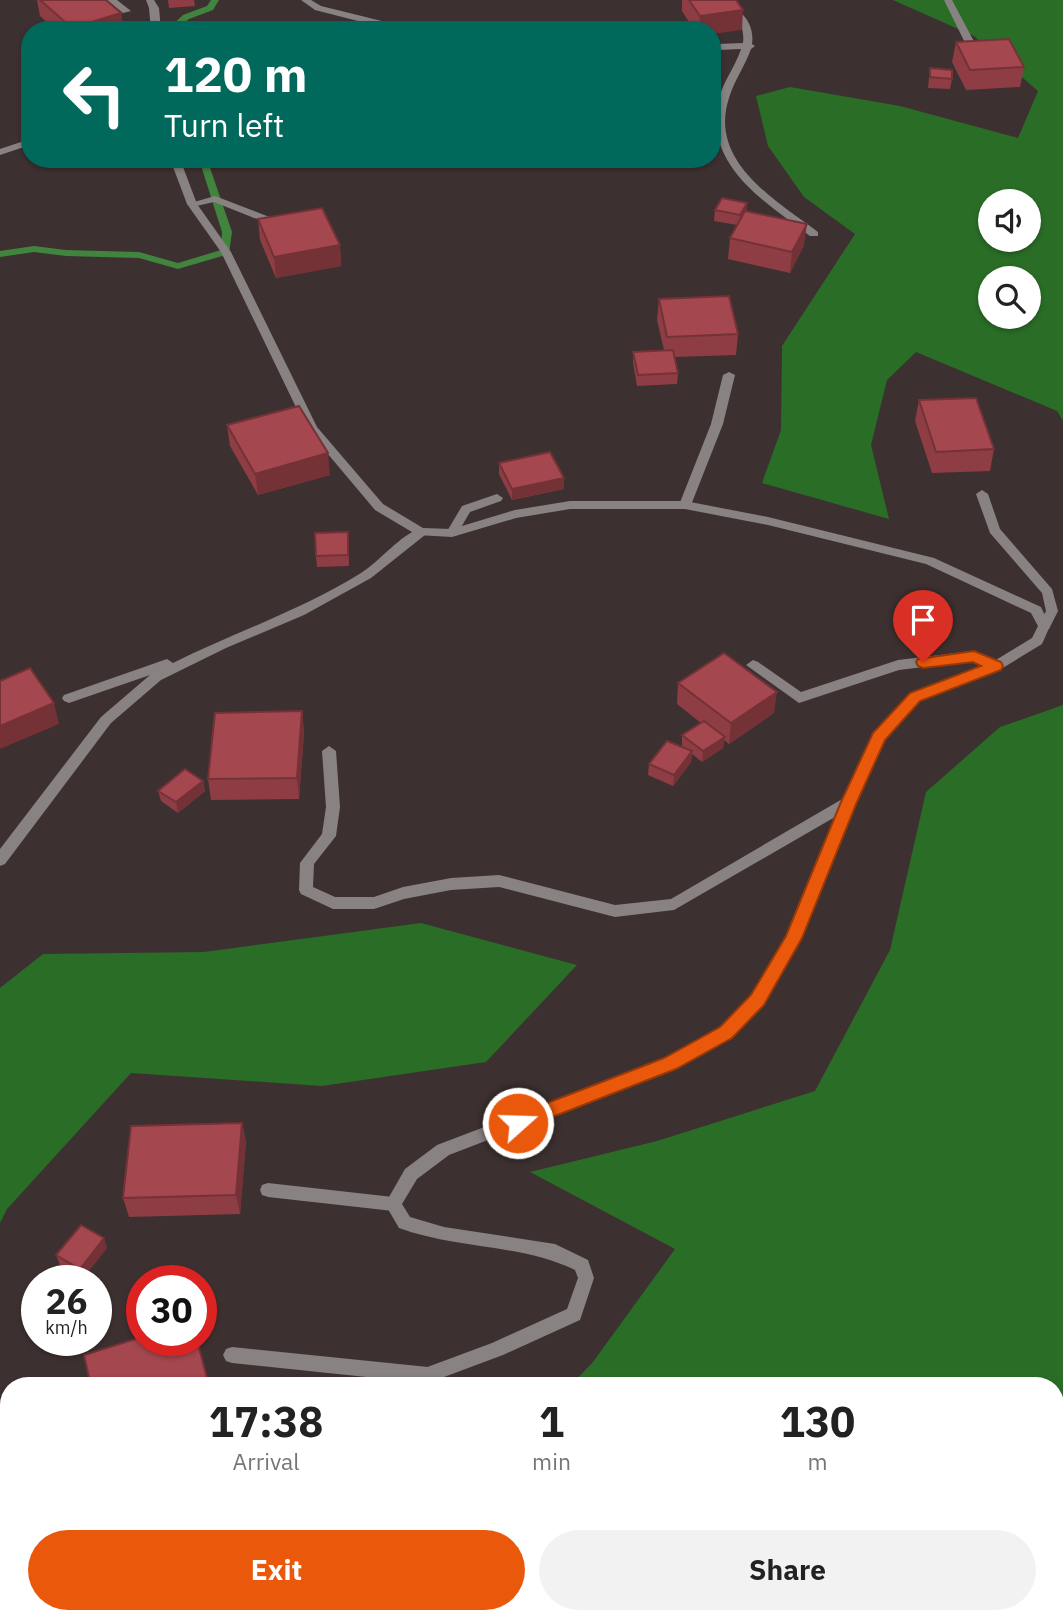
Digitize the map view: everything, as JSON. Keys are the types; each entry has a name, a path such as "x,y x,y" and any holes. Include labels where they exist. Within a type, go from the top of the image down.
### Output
{"street":[{"path":"111,0 126,11"},
{"path":"150,0 155,21"},
{"path":"305,0 318,8 371,21"},
{"path":"712,0 740,16 750,30 750,46 723,99 721,119 726,153 741,173 814,234"},
{"path":"948,0 974,51"},
{"path":"721,47 750,46"},
{"path":"0,152 21,145"},
{"path":"178,168 192,204 226,252 312,428 379,508 421,532 452,533 515,514 570,505 685,505 768,521 930,561 1035,610 1044,626"},
{"path":"192,204 215,199 285,227"},
{"path":"685,505 717,424 729,375"},
{"path":"393,1205 411,1174 443,1150 670,1063 726,1032 758,1000 794,938 849,802 879,737 915,697 996,666 1037,641 1052,611 1048,593 994,530 982,495"},
{"path":"452,533 466,509 497,498"},
{"path":"0,860 106,720 156,677 221,645 299,612 367,575 421,532"},
{"path":"69,698 221,645"},
{"path":"752,665 799,698 898,666 974,656 996,666"},
{"path":"329,751 333,807 329,836 307,863 306,890 333,903 374,903 403,893 450,884 499,881 615,911 674,904 849,802"},
{"path":"268,1190 393,1205 405,1223 444,1234 555,1252 582,1265 586,1279 574,1314 497,1349 423,1377"},
{"path":"232,1356 428,1375"}],"green space":[{"path":"893,0 1063,0 1063,421 1057,411 916,352 887,380 871,445 889,519 762,483 781,430 782,346 855,234 804,197 768,146 756,96 790,87 900,106 1018,138 1038,91 974,36"},
{"path":"1063,705 1063,1377 579,1377 593,1362 675,1249 530,1172 657,1141 815,1091 890,950 926,792 1000,727"},
{"path":"421,923 577,965 486,1062 322,1086 131,1073 7,1209 0,1223 0,988 43,954 204,952"}],"building":[{"path":"40,0 106,0 121,13 95,21 64,21"},
{"path":"689,0 736,0 743,10 700,16"},
{"path":"1009,39 1024,67 970,70 956,42"},
{"path":"930,68 952,70 952,79 930,77"},
{"path":"722,198 747,203 740,215 715,210"},
{"path":"322,208 340,245 274,257 258,219"},
{"path":"745,211 807,224 792,252 730,238"},
{"path":"729,296 738,334 667,337 659,299"},
{"path":"673,350 678,373 638,375 633,352"},
{"path":"976,398 994,449 936,452 919,400"},
{"path":"299,406 328,453 255,474 227,425"},
{"path":"550,452 564,478 512,489 499,463"},
{"path":"348,532 348,555 316,556 315,533"},
{"path":"724,653 777,692 731,723 678,683"},
{"path":"30,668 54,703 0,726 0,681"},
{"path":"302,711 297,778 208,779 215,713"},
{"path":"704,721 725,737 703,751 682,735"},
{"path":"667,741 692,751 674,775 649,764"},
{"path":"185,769 203,781 176,802 158,791"},
{"path":"242,1123 236,1195 123,1198 131,1126"},
{"path":"81,1225 104,1238 83,1265 73,1265 56,1255"},
{"path":"126,1342 126,1356 201,1356 207,1377 89,1377 84,1356 112,1356 112,1346"}],"waterway":[{"path":"181,21 210,8 215,0"},
{"path":"0,254 34,249 66,253 139,255 178,266 226,252 227,232 206,168"}],"route":[{"path":"518,1123 670,1063 726,1032 758,1000 794,938 849,802 879,737 915,697 996,666 974,656 923,662"}]}
